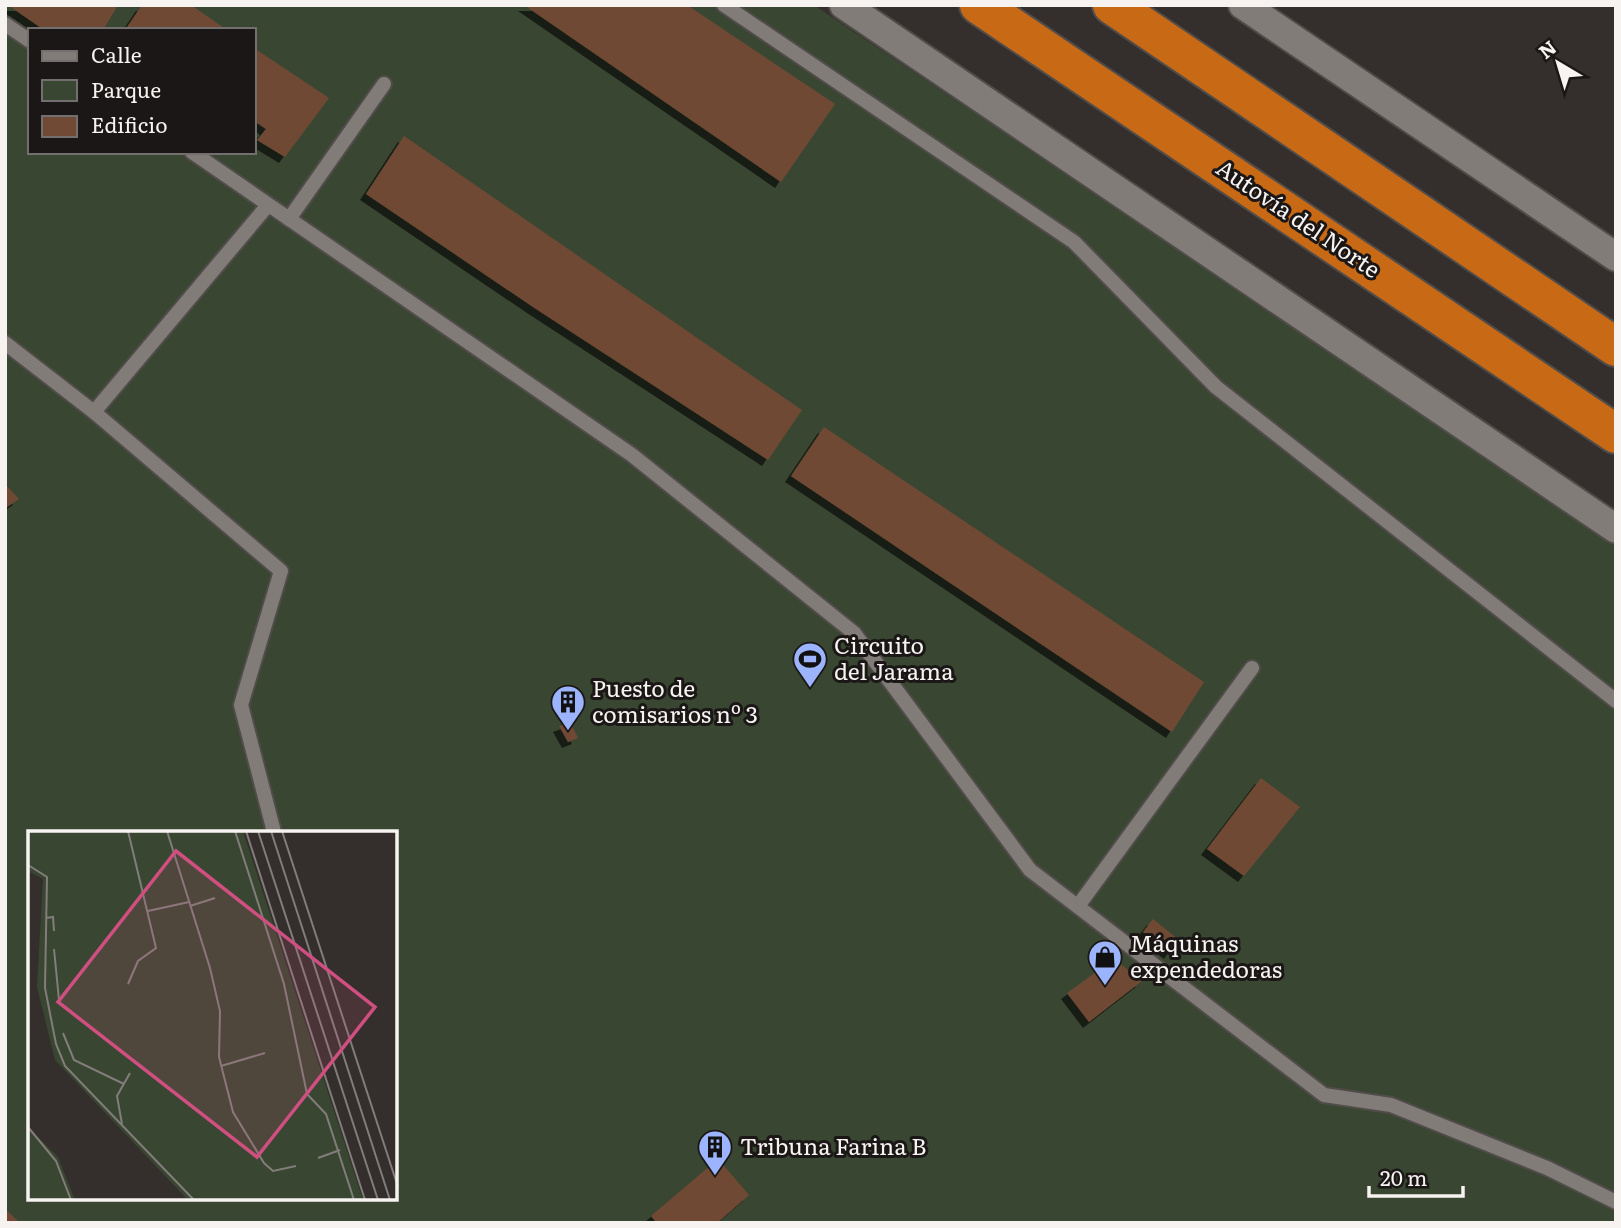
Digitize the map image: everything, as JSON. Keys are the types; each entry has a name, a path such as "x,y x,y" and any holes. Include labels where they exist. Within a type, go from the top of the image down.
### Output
{"highway":[{"name":"Autovía del Norte","path":"979,5 1616,434"},
{"path":"1112,5 1616,347"}],"street":[{"path":"844,5 1616,529"},
{"path":"1243,5 1616,257"}],"lane":[{"path":"724,5 1074,243 1216,387 1616,701"},
{"path":"5,24 28,40"},
{"path":"289,219 384,84"},
{"path":"195,154 632,455 855,633 1031,870 1324,1095 1391,1105 1536,1164 1616,1202"},
{"path":"94,412 268,205"},
{"path":"5,343 94,412 281,571 241,705 274,831"},
{"path":"1078,906 1252,668"}],"green space":[{"name":"Circuito del Jarama","path":"5,5 814,5 1616,545 1616,1223 5,1223"}],"building":[{"path":"8,5 118,5 104,28 41,28"},
{"path":"142,5 191,5 224,28 126,28"},
{"path":"524,5 687,5 835,104 781,182"},
{"path":"256,49 329,98 285,157 257,140 266,129 256,122"},
{"path":"404,136 802,410 768,460 366,194"},
{"path":"824,427 1204,682 1172,732 791,476"},
{"path":"5,484 19,499 7,507 5,505"},
{"name":"Puesto de comisarios nº 3","path":"570,722 578,738 568,742 559,726"},
{"path":"1261,778 1300,807 1244,876 1207,849"},
{"path":"1153,919 1179,940 1170,953 1143,932"},
{"name":"Máquinas expendedoras","path":"1114,959 1142,981 1089,1022 1067,993"},
{"name":"Tribuna Farina B","path":"718,1159 749,1195 717,1223 657,1223 651,1216"},
{"path":"5,1209 20,1223 5,1223"}],"place":[{"name":"Circuito del Jarama","path":"810,689"},
{"name":"Puesto de comisarios nº 3","path":"568,732"},
{"name":"Máquinas expendedoras","path":"1105,987"},
{"name":"Tribuna Farina B","path":"715,1177"}]}
